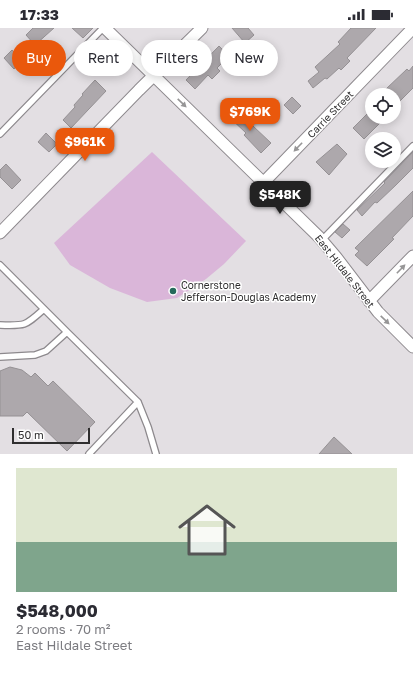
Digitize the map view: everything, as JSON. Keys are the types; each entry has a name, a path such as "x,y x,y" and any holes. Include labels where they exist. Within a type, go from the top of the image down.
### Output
{"street":[{"name":"East Hildale Street","path":"104,28 141,64"},
{"path":"190,40 202,28"},
{"name":"Carrie Street","path":"264,182 413,28"},
{"name":"East Hildale Street","path":"154,76 322,240 378,312 413,347"},
{"path":"0,233 154,76"},
{"path":"369,301 413,256"}],"lane":[{"path":"0,134 104,28"},
{"path":"322,240 413,146"},
{"path":"0,265 138,402 156,454"},
{"path":"0,325 24,325 44,309"},
{"path":"0,357 35,354 46,351 67,332"},
{"path":"89,454 138,402"}],"shaded area":[{"path":"152,152 246,241 224,264 206,279 177,298 147,302 110,288 70,265 54,243"}],"building":[{"path":"33,28 54,28 41,40 30,40 26,35"},
{"path":"72,28 93,28 83,38"},
{"path":"232,28 248,28 254,35 248,40 242,40"},
{"path":"351,28 376,28 347,58 350,61 341,70 339,68 327,79 325,78 313,88 308,81 319,72 315,67 340,44 338,42"},
{"path":"219,46 220,47 220,65 217,68 220,71 212,79 209,76 212,76 212,53"},
{"path":"12,50 12,67 4,58"},
{"path":"413,66 413,88 401,100 401,88 387,88 407,69 409,71"},
{"path":"190,76 207,76 195,89 186,80"},
{"path":"95,80 106,91 71,128 63,120 75,107 74,105 83,95 82,94"},
{"path":"292,97 301,106 293,114 284,105"},
{"path":"233,109 251,127 253,126 271,143 261,153 244,135 246,133 227,115"},
{"path":"365,116 365,124 379,124 371,132 365,132 364,139 353,128"},
{"path":"46,133 57,144 49,152 38,142"},
{"path":"337,144 347,154 329,175 316,162"},
{"path":"413,152 413,168 377,203 375,202 362,216 357,210 385,183 384,182 398,168 401,168 401,164"},
{"path":"6,164 21,180 12,189 0,177 0,170"},
{"path":"413,191 413,216 392,238 394,239 367,266 355,255 359,251 355,248"},
{"path":"343,224 350,230 342,238 335,232"},
{"path":"10,367 22,370 31,377 35,373 48,386 53,381 95,422 67,451 27,412 23,416 0,416 0,371"},
{"path":"334,437 352,454 319,454"}],"place":[{"name":"Cornerstone Jefferson-Douglas Academy","path":"173,291"}]}
